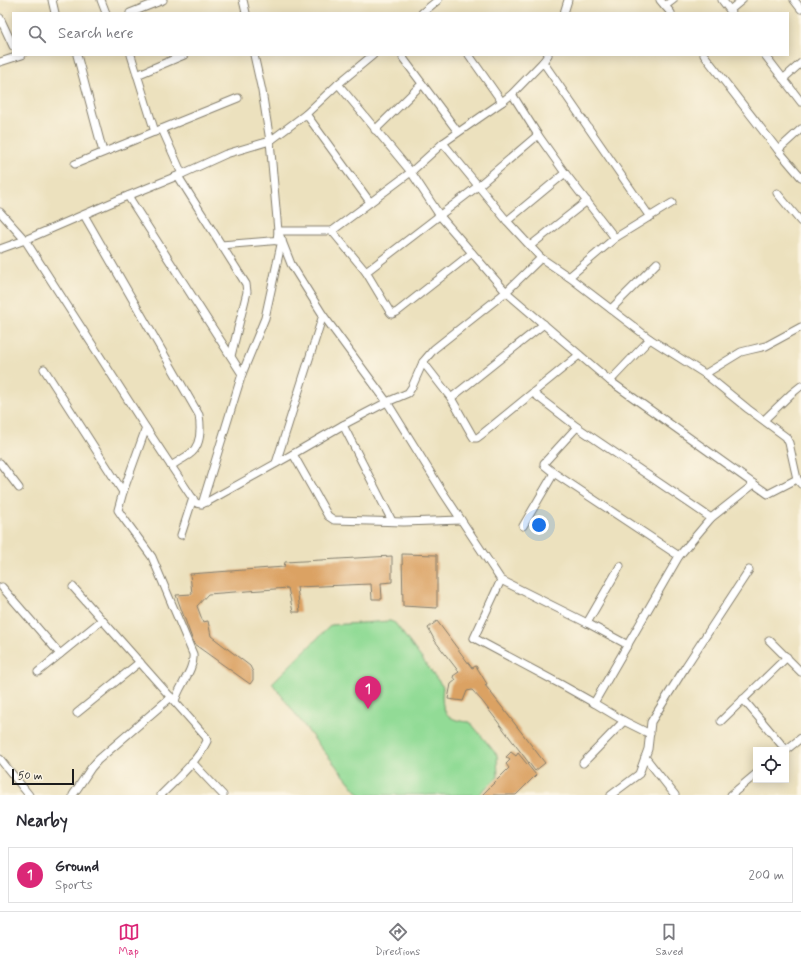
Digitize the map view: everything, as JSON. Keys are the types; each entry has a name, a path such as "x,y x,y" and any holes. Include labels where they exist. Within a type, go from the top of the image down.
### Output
{"street":[{"path":"52,0 55,12"},
{"path":"101,0 106,12"},
{"path":"133,12 163,0"},
{"path":"243,0 246,12"},
{"path":"423,12 438,0"},
{"path":"564,12 568,0"},
{"path":"660,0 670,12"},
{"path":"665,6 673,0"},
{"path":"722,0 731,12 742,0"},
{"path":"794,0 801,9"},
{"path":"0,18 12,44"},
{"path":"0,62 19,56"},
{"path":"77,56 103,152"},
{"path":"131,56 158,130 180,175 246,284 247,292 231,357"},
{"path":"138,75 182,56"},
{"path":"202,504 241,373 265,318 277,241 278,231 270,141 262,91 254,56"},
{"path":"0,249 180,175 226,154 270,141 306,114 338,84 372,56"},
{"path":"470,56 502,102"},
{"path":"278,231 332,230 411,172 443,143 512,94 547,56"},
{"path":"705,56 801,177"},
{"path":"766,56 801,102"},
{"path":"403,58 458,132"},
{"path":"543,62 650,217"},
{"path":"783,79 801,63"},
{"path":"338,84 374,130 411,172 440,216 506,292 579,355 610,381 768,494 799,481 788,440 783,434 748,409 705,374 650,339 542,258 507,221 443,143"},
{"path":"374,130 422,84"},
{"path":"512,94 538,135 565,173 615,238"},
{"path":"75,164 238,98"},
{"path":"306,114 370,202"},
{"path":"778,150 801,129"},
{"path":"366,272 478,186 538,135"},
{"path":"507,221 565,173"},
{"path":"777,193 801,222"},
{"path":"128,196 241,373"},
{"path":"530,246 587,201"},
{"path":"569,277 615,238 672,203"},
{"path":"0,212 25,240 146,428 192,498 198,504 207,502 343,425 387,402 408,393 423,362 437,345 506,292 542,258"},
{"path":"84,215 199,415 201,425 199,440 195,449 171,466"},
{"path":"332,230 366,272 392,314 394,314 472,253"},
{"path":"221,245 277,241"},
{"path":"277,241 323,315 387,402 461,520 501,580 628,645"},
{"path":"611,309 657,263"},
{"path":"276,463 323,315"},
{"path":"451,398 544,324"},
{"path":"705,374 737,355 766,346 801,327"},
{"path":"610,381 650,339"},
{"path":"423,362 451,398 474,438 477,438 579,355"},
{"path":"44,369 123,492"},
{"path":"764,420 801,386"},
{"path":"533,393 577,427 711,518"},
{"path":"343,425 392,522"},
{"path":"577,427 544,464 554,473 679,556"},
{"path":"73,795 98,760 176,697 193,659 193,654 152,557 119,512 123,492 146,428"},
{"path":"293,454 328,516 331,518 337,520 392,522 461,520"},
{"path":"0,463 20,488"},
{"path":"523,526 554,473"},
{"path":"594,703 679,556 711,518 754,484"},
{"path":"181,534 192,498"},
{"path":"587,623 620,566"},
{"path":"613,795 639,774 648,749 652,722 659,709 749,570"},
{"path":"501,580 474,638 650,734"},
{"path":"2,587 60,654"},
{"path":"73,587 206,737 207,741 204,749 161,795"},
{"path":"38,672 102,620"},
{"path":"769,640 801,672"},
{"path":"721,721 787,658"},
{"path":"77,713 140,662"},
{"path":"743,699 783,747"},
{"path":"583,763 624,721"},
{"path":"789,748 801,738"},
{"path":"645,757 675,795"},
{"path":"0,759 29,795"},
{"path":"192,762 223,795"},
{"path":"730,795 753,776"}],"green space":[{"path":"390,621 395,623 443,687 442,702 446,713 455,719 470,722 497,755 498,777 478,795 360,795 318,744 272,683 331,625"}],"building":[{"path":"402,554 437,555 437,608 403,606"},
{"path":"392,556 392,582 381,583 382,599 372,599 371,584 297,587 300,612 293,612 288,588 208,594 197,606 203,622 208,621 211,636 250,666 253,672 253,680 250,684 194,644 176,595 192,594 190,574 284,567 285,562"},
{"path":"437,621 472,668 476,666 487,684 485,685 545,763 535,771 472,690 467,691 463,701 448,699 451,684 456,680 453,676 459,672 435,641 428,628"},
{"path":"511,752 516,756 518,753 536,775 516,795 482,795 509,768 506,764 510,760 506,757"}],"place":[{"name":"Ground","path":"368,709"}]}
